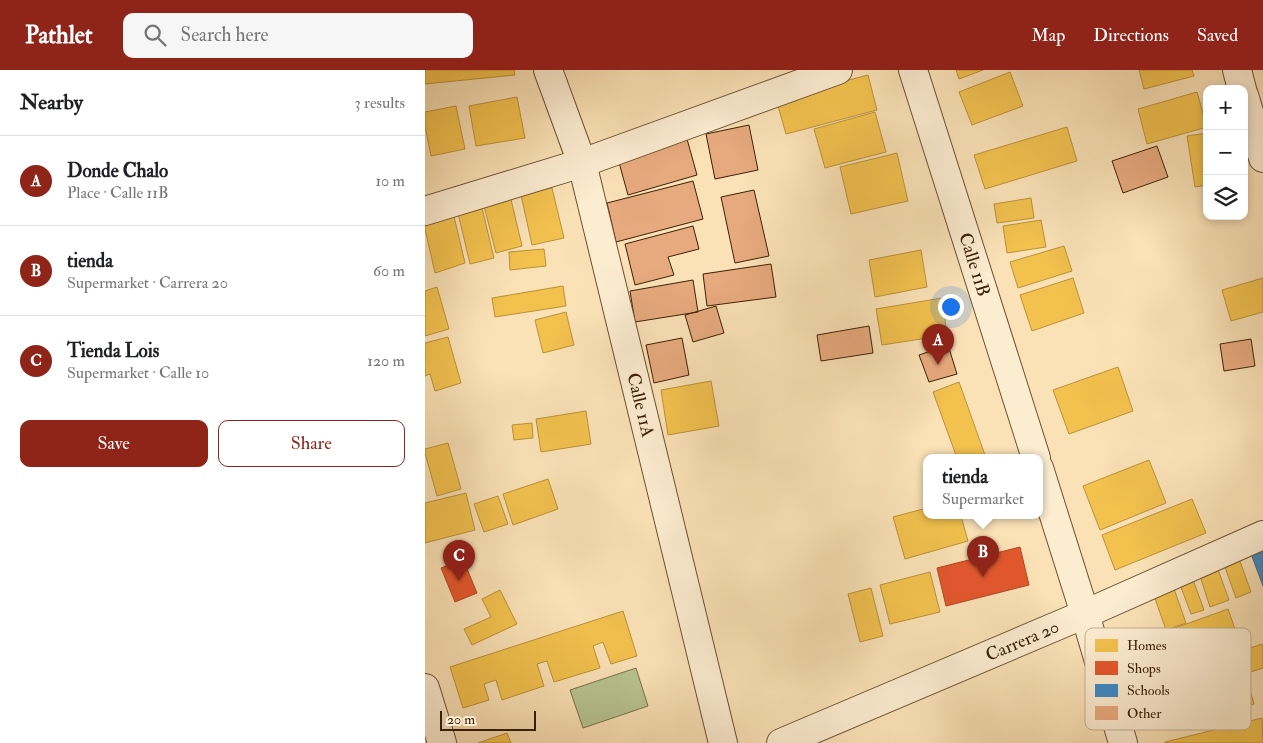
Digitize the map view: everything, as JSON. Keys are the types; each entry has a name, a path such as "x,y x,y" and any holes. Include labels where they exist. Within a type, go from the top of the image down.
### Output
{"street":[{"name":"Calle 11A","path":"548,70 582,163 723,743"},
{"path":"425,211 582,163 838,70"},
{"name":"Calle 11B","path":"913,70 1035,454"},
{"path":"1237,70 1241,85"},
{"path":"1248,108 1263,158"},
{"path":"1043,481 1089,628"},
{"name":"Carrera 20","path":"781,743 1085,614 1263,535"},
{"path":"425,688 443,743"},
{"path":"1119,730 1123,743"}],"green space":[{"path":"636,668 648,706 583,728 570,690"}],"building: Homes":[{"path":"425,70 514,70 515,75 425,84"},
{"path":"956,70 983,70 959,79"},
{"path":"1139,70 1192,70 1194,76 1144,89"},
{"path":"1010,72 1023,106 972,125 959,92"},
{"path":"868,75 877,110 786,134 776,99"},
{"path":"1197,92 1203,113 1203,128 1147,144 1138,109"},
{"path":"517,97 525,138 476,146 469,106"},
{"path":"456,106 465,149 431,156 425,126 425,112"},
{"path":"875,112 886,152 825,168 814,129"},
{"path":"1067,127 1077,161 985,189 974,155"},
{"path":"1203,134 1203,186 1195,187 1187,136"},
{"path":"897,153 908,201 851,214 840,167"},
{"path":"552,188 564,238 532,245 521,195"},
{"path":"510,195 522,246 496,253 483,202"},
{"path":"1031,198 1034,218 997,223 994,204"},
{"path":"482,208 494,258 470,264 458,213"},
{"path":"453,212 465,263 435,273 425,229 425,219"},
{"path":"1041,220 1046,247 1007,253 1003,226"},
{"path":"1064,246 1072,271 1018,288 1010,262"},
{"path":"544,249 546,266 510,270 509,252"},
{"path":"921,250 927,287 875,297 869,260"},
{"path":"1073,278 1084,313 1032,331 1020,295"},
{"path":"1263,278 1263,312 1231,321 1222,290"},
{"path":"563,286 566,306 495,317 492,298"},
{"path":"437,287 449,329 425,336 425,291"},
{"path":"942,298 947,335 882,345 876,309"},
{"path":"566,312 574,345 543,353 535,320"},
{"path":"448,337 461,383 435,391 430,374 425,376 425,343"},
{"path":"1118,367 1133,411 1069,434 1053,390"},
{"path":"711,381 719,426 668,435 661,390"},
{"path":"959,382 985,454 956,454 933,392"},
{"path":"586,411 591,444 541,452 536,419"},
{"path":"532,423 533,438 514,440 512,425"},
{"path":"448,443 461,489 437,496 425,449"},
{"path":"1149,460 1166,503 1100,530 1083,486"},
{"path":"548,479 558,509 513,525 503,494"},
{"path":"466,493 475,530 425,543 425,503"},
{"path":"498,496 508,524 484,532 474,504"},
{"path":"1192,499 1206,533 1115,570 1102,535"},
{"path":"923,509 923,519 962,519 968,541 905,559 893,517"},
{"path":"1236,550 1251,592 1236,598 1221,556"},
{"path":"1216,564 1229,600 1210,607 1198,570"},
{"path":"930,572 940,612 890,624 880,585"},
{"path":"1191,574 1204,610 1191,614 1178,579"},
{"path":"1172,583 1186,623 1172,628 1165,628 1152,590"},
{"path":"871,588 883,636 860,642 848,594"},
{"path":"500,590 517,624 472,645 464,629 491,617 482,599"},
{"path":"1228,609 1235,628 1175,628"},
{"path":"623,611 637,656 611,664 603,642 593,646 600,668 554,682 547,661 537,664 544,686 502,700 496,680 484,684 489,700 463,708 450,667"},
{"path":"1262,644 1263,668 1251,672 1251,648"},
{"path":"1251,693 1254,704 1251,705"},
{"path":"1262,718 1263,743 1165,743 1214,730 1251,730 1251,721"},
{"path":"507,733 511,743 478,743"}],"building: Shops":[{"path":"1020,547 1029,585 946,606 937,568"},
{"path":"463,559 477,593 455,602 441,568"}],"building: Schools":[{"path":"1263,537 1263,586 1247,543"}],"building: Other":[{"path":"749,125 758,170 715,179 706,134"},
{"path":"687,139 697,175 628,195 618,159"},
{"path":"1157,146 1168,177 1123,193 1112,161"},
{"path":"693,181 703,219 616,242 607,203"},
{"path":"754,190 769,256 735,263 721,197"},
{"path":"693,226 699,249 668,257 674,275 635,285 625,244"},
{"path":"771,264 776,297 707,306 703,274"},
{"path":"693,280 698,312 635,322 630,291"},
{"path":"716,306 724,333 693,342 685,315"},
{"path":"869,326 873,353 821,361 817,335"},
{"path":"682,338 689,375 654,383 646,345"},
{"path":"1251,339 1255,366 1224,371 1220,344"},
{"path":"948,345 957,374 929,382 919,355"}],"place":[{"name":"Donde Chalo","path":"938,365"},
{"name":"tienda","path":"983,577"},
{"name":"Tienda Lois","path":"459,581"}]}
